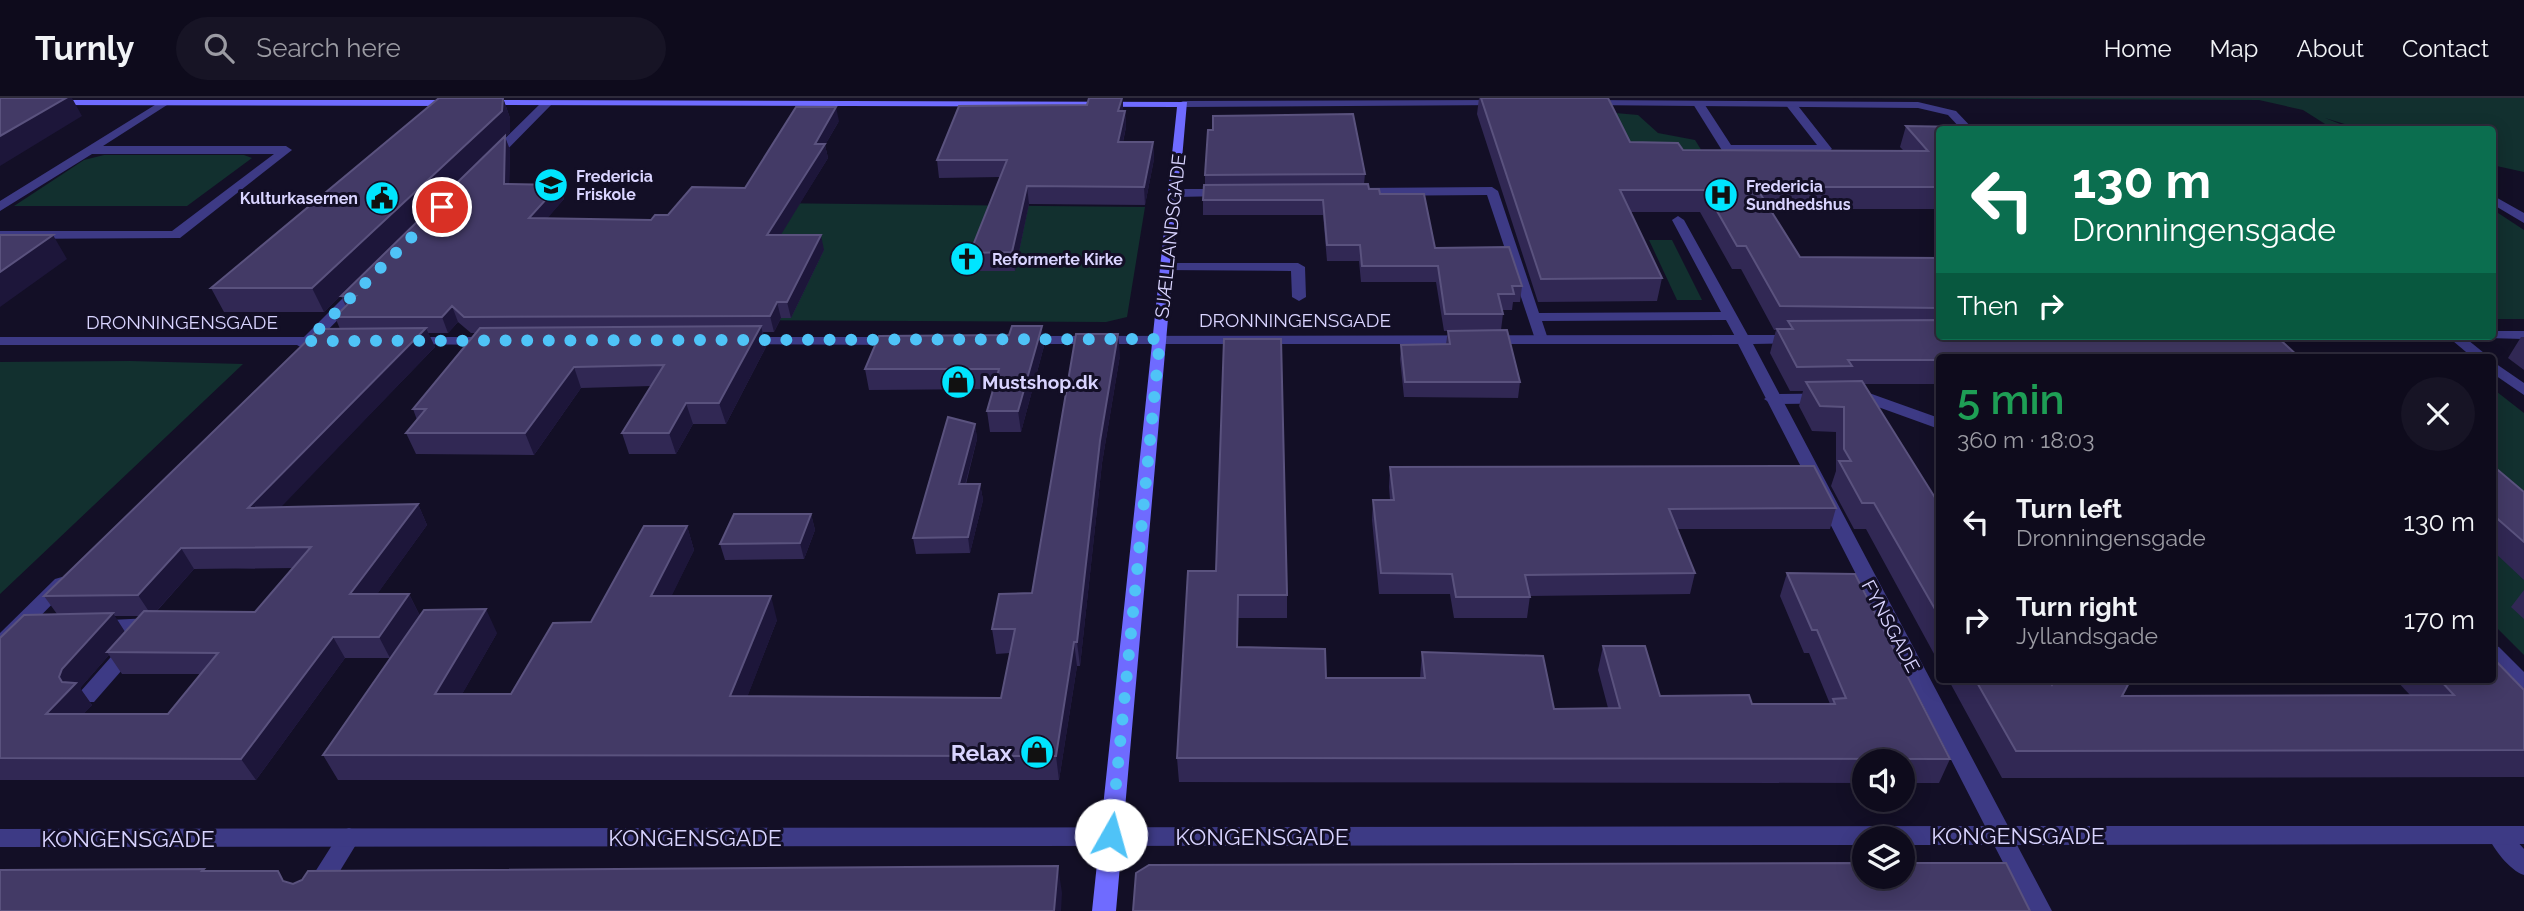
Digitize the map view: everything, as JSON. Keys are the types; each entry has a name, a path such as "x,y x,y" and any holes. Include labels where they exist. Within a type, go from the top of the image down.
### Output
{"street":[{"path":"41,103 984,100 1183,104 1387,100 1518,103"},
{"path":"0,206 163,103"},
{"path":"481,169 547,103"},
{"path":"1570,103 1939,108 1952,113 1965,126"},
{"name":"SJÆLLANDSGADE","path":"1104,911 1183,104"},
{"path":"1699,104 1727,149 1826,149 1791,104"},
{"path":"0,235 175,235 286,150 88,150"},
{"path":"1340,192 1492,191 1541,339"},
{"path":"1174,193 1244,193"},
{"path":"2496,202 2524,219"},
{"path":"1678,220 1743,339"},
{"path":"1167,267 1298,267 1299,297"},
{"path":"288,360 375,274"},
{"path":"1533,317 1730,316"},
{"path":"2496,335 2524,335"},
{"name":"FYNSGADE","path":"1743,339 2040,911"},
{"name":"DRONNINGENSGADE","path":"998,341 1811,339"},
{"path":"2459,340 2477,354"},
{"name":"DRONNINGENSGADE","path":"0,341 345,341"},
{"path":"385,341 511,341"},
{"path":"734,341 916,341"},
{"path":"2496,369 2524,390"},
{"path":"1772,399 1869,398 1936,423"},
{"path":"0,645 76,570"},
{"path":"84,626 150,625 87,697"},
{"path":"18,627 44,627"},
{"path":"2496,656 2524,684"},
{"path":"2498,835 2524,865"},
{"name":"KONGENSGADE","path":"0,838 2524,835"},
{"path":"311,899 349,837"}],"green space":[{"path":"1852,98 2524,98 2524,172 2496,166 2496,126 2351,126 2325,118 2345,126 2328,126 2303,110 2259,100"},
{"path":"1604,112 1638,115 1658,133 1695,140 1705,156 1626,155"},
{"path":"104,155 244,155 252,158 187,206 14,206 84,160"},
{"path":"763,203 1145,207 1127,317 1106,322 737,320"},
{"path":"2496,212 2524,230 2524,319 2496,319"},
{"path":"1649,240 1672,240 1702,300 1677,300"},
{"path":"0,362 243,364 0,594"},
{"path":"2496,391 2524,413 2524,655 2496,627"}],"building":[{"path":"0,98 66,98 0,136"},
{"path":"439,98 503,98 502,111 312,288 211,288"},
{"path":"1089,98 1122,98 1118,111 1125,111 1118,142 1153,142 1144,187 1027,186 1012,252 970,253 1007,160 937,160 959,106 1087,105"},
{"path":"1481,98 1608,98 1630,142 1678,143 1683,150 1928,151 1906,126 1936,127 1936,187 1756,187 1800,257 1936,258 1936,308 1780,306 1746,246 1737,246 1705,190 1620,190 1662,278 1541,279"},
{"path":"796,107 836,107 815,144 825,144 767,235 821,235 787,302 777,302 770,316 464,317 452,306 442,317 335,317 356,296 341,296 505,136 504,184 559,185 529,218 651,220 655,215 668,215 692,187 745,188"},
{"path":"1353,114 1365,174 1205,175 1208,130 1213,130 1213,116"},
{"path":"1368,184 1369,189 1379,189 1380,194 1424,194 1435,248 1509,247 1522,286 1512,286 1514,294 1498,294 1503,314 1445,314 1438,266 1362,266 1360,245 1327,245 1323,200 1203,200 1204,185"},
{"path":"0,235 53,235 0,272"},
{"path":"1936,320 1936,340 2280,340 2296,354 1936,354 1936,360 1848,360 1852,366 1797,367 1777,329 1793,329 1788,321"},
{"path":"761,326 719,403 686,403 669,433 622,433 664,365 574,367 525,433 406,433 426,409 413,409 480,328"},
{"path":"1012,326 1042,326 1018,411 987,411 999,369 865,369 879,336 1009,335"},
{"path":"426,328 248,508 418,504 350,594 409,594 379,637 333,637 241,759 0,758 0,638 24,615 113,613 62,669 59,677 62,682 76,683 46,714 168,714 218,653 107,652 144,611 255,612 311,547 181,548 138,595 44,596 319,329"},
{"path":"1507,330 1520,382 1405,382 1401,345 1450,344 1448,331"},
{"path":"1076,334 1118,334 1100,441 1077,642 1074,642 1056,756 323,755 424,610 486,609 435,694 511,694 553,623 591,622 644,526 687,526 651,596 771,596 730,696 1001,698 1015,629 992,629 999,594 1032,593"},
{"path":"1224,339 1281,339 1287,595 1238,595 1237,647 1325,649 1326,678 1425,678 1422,652 1543,656 1554,709 1620,708 1603,646 1645,646 1660,696 1749,695 1752,704 1835,704 1833,699 1846,698 1817,630 1812,630 1787,573 1855,574 1950,759 1915,759 1915,749 1852,749 1852,759 1177,758 1188,571 1216,571"},
{"path":"1862,381 1936,499 1936,611 1874,503 1862,503 1839,461 1851,461 1844,449 1844,407 1820,406 1806,382"},
{"path":"948,417 975,424 959,484 980,484 968,537 913,538"},
{"path":"1814,466 1836,508 1669,509 1695,573 1525,575 1530,597 1456,597 1452,574 1381,573 1373,500 1394,500 1390,467"},
{"path":"2496,468 2524,492 2524,542 2496,518"},
{"path":"734,514 811,514 800,543 720,544"},
{"path":"2496,661 2524,690 2524,750 2016,751 1977,683 2129,683 2122,696 2454,695 2443,683 2496,683"},
{"path":"1852,863 1852,889 1915,889 1915,863 2006,863 2030,911 1133,911 1136,873 1149,865"},
{"path":"1058,866 1054,911 0,911 0,870 278,871 283,881 293,884 302,880 308,871"}],"place":[{"name":"Fredericia Friskole","path":"551,185"},
{"name":"Fredericia Sundhedshus","path":"1721,195"},
{"name":"Kulturkasernen","path":"382,198"},
{"name":"Reformerte Kirke","path":"967,259"},
{"name":"Mustshop.dk","path":"958,382"},
{"name":"Relax","path":"1037,752"}],"route":[{"path":"442,207 307,341 1160,339 1111,835"}]}
